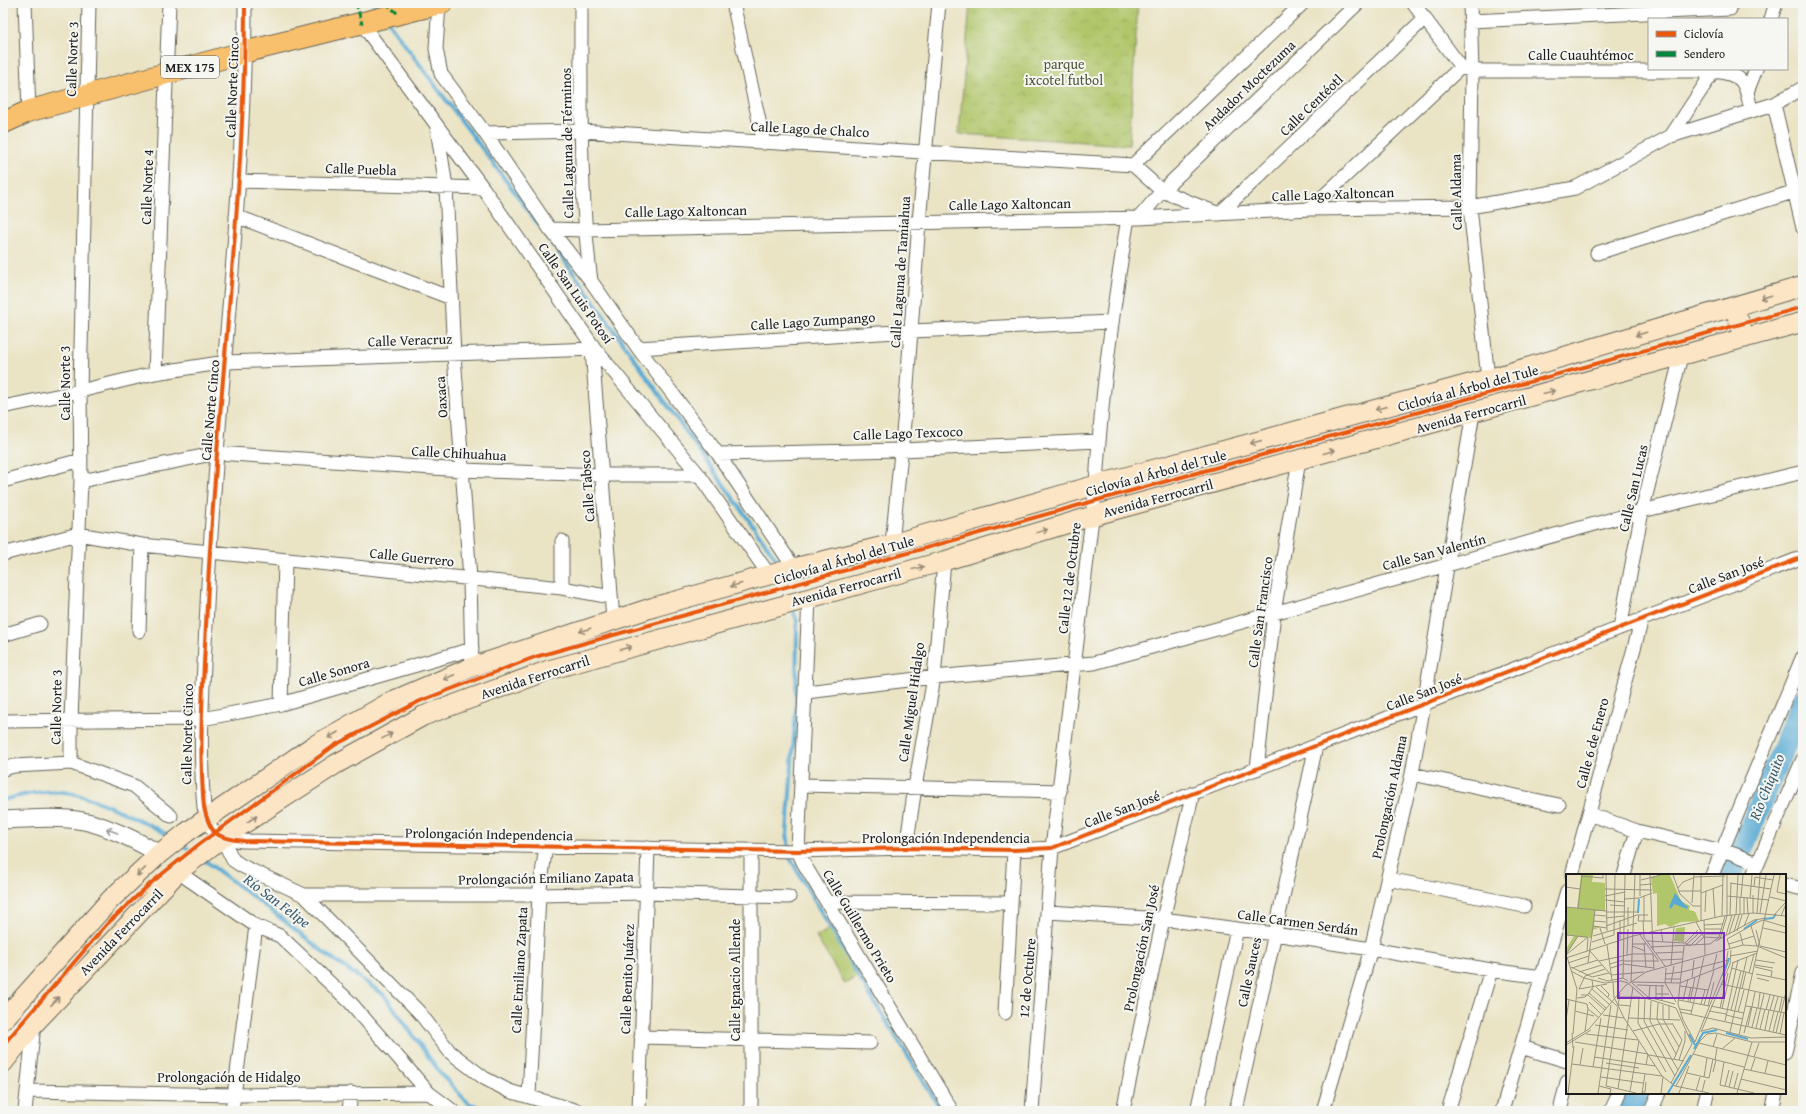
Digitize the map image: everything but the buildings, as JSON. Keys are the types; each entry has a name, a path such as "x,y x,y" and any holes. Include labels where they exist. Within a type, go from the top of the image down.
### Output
{"main road":[{"name":"MEX 175","path":"3,122 29,111 245,52 378,20 440,3"},
{"name":"Avenida Ferrocarril","path":"3,1020 110,900 164,850 187,832 313,746 390,702 472,658 781,572 892,544 1096,485 1488,379 1803,286"},
{"path":"1734,306 1745,338"},
{"name":"Avenida Ferrocarril","path":"3,1063 34,1024 184,868 216,844 336,764 423,716 548,670 944,561 1092,516 1803,322"}],"street":[{"path":"25,3 29,111"},
{"name":"Calle Norte 3","path":"71,763 71,719 81,481 80,391 86,96 90,3"},
{"name":"Calle Norte 4","path":"155,373 169,3"},
{"name":"Calle Norte Cinco","path":"206,818 203,794 202,719 210,552 217,454 226,362 236,216 245,52 245,3"},
{"name":"Calle San Luis Potosí","path":"440,3 436,49 441,74 485,133 550,229 592,281 638,348 718,454 781,572"},
{"name":"Calle Laguna de Términos","path":"581,3 581,130 585,230 592,281"},
{"path":"733,3 764,143"},
{"name":"Calle Laguna de Tamiahua","path":"892,544 912,331 919,222 939,3"},
{"path":"1219,214 1162,191 1133,164 1302,3"},
{"name":"Andador Moctezuma","path":"1162,191 1358,3"},
{"path":"1310,209 1466,69 1413,3"},
{"name":"Calle Aldama","path":"1470,3 1466,69 1470,207 1488,379"},
{"path":"1771,18 1776,3"},
{"path":"1470,21 1730,10"},
{"name":"Calle Centéotl","path":"1219,214 1425,18"},
{"name":"Calle San Luis Potosí","path":"378,20 436,125 483,188 594,349 781,572"},
{"name":"Calle Cuauhtémoc","path":"1466,69 1648,70"},
{"path":"1671,136 1715,70"},
{"name":"Calle Cuauhtémoc","path":"1715,70 1737,76 1743,82 1747,92"},
{"path":"1751,110 1747,92 1756,70"},
{"path":"1470,207 1575,188 1671,136 1774,104 1803,88"},
{"path":"1774,104 1803,228"},
{"name":"Oaxaca","path":"436,125 446,187 454,355 470,579 472,658"},
{"name":"Calle Lago de Chalco","path":"485,133 581,130 764,143 1133,164"},
{"name":"Calle Puebla","path":"238,181 483,188"},
{"path":"1134,218 1162,191"},
{"path":"1597,253 1794,192"},
{"name":"Calle Lago Xaltoncan","path":"550,229 585,230 1134,218 1310,209 1470,207"},
{"path":"236,216 451,298"},
{"name":"Calle 12 de Octubre","path":"1052,848 1096,485 1111,322 1134,218"},
{"name":"Calle Lago Zumpango","path":"638,348 912,331 1111,322"},
{"name":"Calle Veracruz","path":"3,407 155,373 226,362 594,349"},
{"name":"Calle Tabsco","path":"594,349 613,620"},
{"name":"Calle San Lucas","path":"1620,628 1642,511 1681,356"},
{"name":"Prolongación Aldama","path":"1323,1111 1371,949 1412,774 1473,413"},
{"name":"Calle Lago Texcoco","path":"718,454 901,450 1099,441"},
{"name":"Calle Chihuahua","path":"81,481 217,454 462,470 602,475 699,475"},
{"path":"3,481 81,460"},
{"name":"Calle San Francisco","path":"1257,768 1274,613 1299,460"},
{"name":"Calle San Valentín","path":"806,692 934,677 1074,666 1094,663 1125,656 1642,511 1803,472"},
{"path":"3,554 78,534"},
{"name":"Calle Guerrero","path":"78,534 142,545 285,561 562,588 611,597"},
{"path":"562,541 562,588"},
{"path":"139,631 142,545"},
{"name":"Calle San José","path":"1052,848 1803,557"},
{"path":"281,704 285,561"},
{"name":"Calle Miguel Hidalgo","path":"906,848 914,788 934,677 944,561"},
{"path":"790,850 802,785 806,692 798,600"},
{"name":"Calle 6 de Enero","path":"1572,874 1642,619"},
{"path":"3,635 40,624"},
{"path":"1713,874 1727,852 1803,656"},
{"name":"Calle Sonora","path":"3,720 202,719 281,704 472,658"},
{"name":"Calle Sauces","path":"1236,1111 1316,746"},
{"path":"1753,874 1753,860 1803,759"},
{"path":"3,769 14,766 71,763 134,786 170,816"},
{"path":"1412,774 1559,805"},
{"path":"802,785 1060,791"},
{"name":"Prolongación San José","path":"1123,1111 1163,919 1194,793"},
{"path":"1589,814 1637,831 1727,852 1753,860"},
{"path":"206,818 214,832 216,844 233,860 242,866 304,895 419,1012 450,1052 484,1078 509,1091 578,1111"},
{"path":"3,820 40,819 83,821 164,850"},
{"path":"1624,874 1637,831"},
{"name":"Prolongación Independencia","path":"216,844 252,841 751,850 906,848 1014,850 1052,848"},
{"name":"Calle Emiliano Zapata","path":"529,1096 539,895 546,846"},
{"name":"Calle Benito Juárez","path":"639,1111 645,893 648,848"},
{"name":"12 de Octubre","path":"1032,1111 1052,848"},
{"name":"Calle Ignacio Allende","path":"751,850 751,1111"},
{"name":"Calle Guillermo Prieto","path":"790,850 804,864 952,1111"},
{"path":"1005,1013 1014,850"},
{"path":"184,868 256,926 280,936 350,1002 429,1093 453,1111"},
{"path":"1388,879 1524,906"},
{"path":"1786,885 1803,889"},
{"name":"Prolongación Emiliano Zapata","path":"304,895 539,895 645,893 789,897"},
{"path":"1502,1111 1566,894"},
{"path":"827,902 1011,903"},
{"name":"Calle Carmen Serdán","path":"1048,912 1163,919 1274,934 1542,977"},
{"path":"232,1111 256,926"},
{"path":"1197,1111 1237,929"},
{"path":"1448,1111 1491,970"},
{"path":"1786,1048 1803,973"},
{"path":"25,1111 34,1024"},
{"path":"641,1037 870,1043"},
{"path":"1521,1047 1566,1060"},
{"path":"1560,1111 1566,1086"},
{"name":"Prolongación de Hidalgo","path":"28,1091 234,1095 429,1093"},
{"path":"349,1111 351,1093"},
{"path":"1611,1111 1619,1094"},
{"path":"1651,1111 1659,1094"},
{"path":"1703,1111 1708,1094"},
{"path":"1772,1111 1776,1094"}],"green space":[{"name":"parque ixcotel futbol","path":"970,3 1138,3 1129,145 959,134"},
{"path":"837,924 866,971 845,984 816,937"}],"waterway":[{"path":"373,3 380,12"},
{"path":"388,22 545,233 775,557 779,568"},
{"path":"793,609 797,621 796,712 787,833 790,858 860,979 942,1111"},
{"name":"Rio Chiquito","path":"1731,874 1803,700"},
{"name":"Río San Felipe","path":"3,800 37,792 64,792 90,799 122,812 171,837"},
{"name":"Río San Felipe","path":"180,843 194,853"},
{"name":"Río San Felipe","path":"203,859 326,954 384,995 441,1074 468,1103 490,1111"},
{"name":"Rio Chiquito","path":"1630,1111 1638,1094"}],"marked path":[{"path":"356,3 362,24"},
{"path":"386,3 398,14"}],"cycle path":[{"path":"245,3 244,78 240,154 211,530 202,706 202,782 204,807 209,824 212,829 221,836 244,841 798,851 906,848 1014,850 1052,848 1803,557"},
{"name":"Ciclovía al Árbol del Tule","path":"3,1045 107,924 151,883 198,845 335,745 420,701 535,657 1094,501 1803,307"}]}
